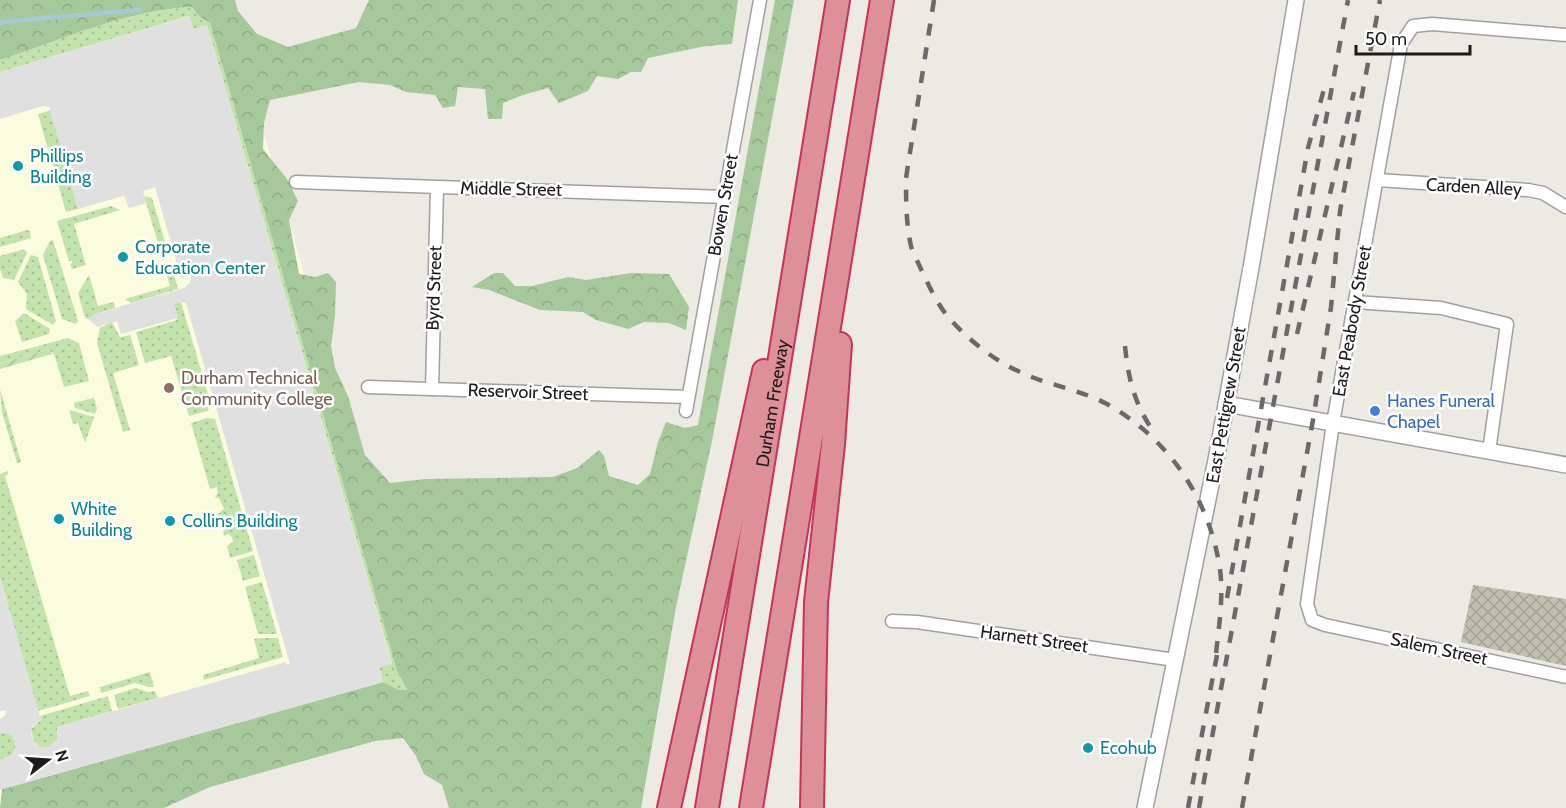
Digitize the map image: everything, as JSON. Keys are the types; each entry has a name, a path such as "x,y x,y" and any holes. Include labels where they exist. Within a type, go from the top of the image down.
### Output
{"highway":[{"name":"Durham Freeway","path":"707,808 838,0"},
{"path":"751,808 882,0"},
{"path":"669,808 729,524 814,144"},
{"path":"812,808 816,602 833,444 851,195"}],"street":[{"name":"Bowen Street","path":"686,411 760,0"},
{"name":"East Pettigrew Street","path":"1145,808 1226,404 1296,0"},
{"name":"East Peabody Street","path":"1312,620 1307,604 1308,590 1333,423 1401,44 1413,26 1432,24 1566,35"},
{"name":"Carden Alley","path":"1378,180 1528,190 1543,193 1566,207"},
{"name":"Middle Street","path":"297,182 725,197"},
{"name":"Byrd Street","path":"432,389 437,188"},
{"path":"1355,302 1442,308 1507,324 1489,451"},
{"name":"Reservoir Street","path":"368,387 688,397"},
{"path":"1226,404 1566,465"},
{"name":"Salem Street","path":"1312,620 1325,625 1566,677"},
{"name":"Harnett Street","path":"892,621 917,622 1175,660"}],"shaded area":[{"name":"Durham Technical Community College","path":"0,0 226,0 432,721 0,808"},
{"path":"190,16 193,29 207,25 392,664 379,668 383,682 0,790 0,760 12,755 16,745 11,734 0,733 0,719 5,716 6,710 0,711 0,577 41,720 33,726 31,734 34,742 41,747 50,747 56,742 57,727 286,662 287,665 290,664 186,303 174,304 178,318 121,334 117,321 98,327 88,319 98,313 184,288 190,283 191,276 181,278 155,187 143,191 146,203 140,205 129,208 124,196 78,209 49,107 43,106 0,119 0,72"},
{"path":"1473,585 1566,599 1566,666 1461,642"}],"green space":[{"path":"0,0 235,0 238,11 257,34 288,47 356,28 369,0 738,0 732,44 706,46 648,58 641,72 631,72 618,79 597,76 588,91 559,103 548,88 523,95 503,103 502,119 488,119 485,89 458,87 455,106 443,108 435,95 406,92 390,85 359,82 270,100 264,123 263,149 287,179 298,201 289,220 299,274 315,277 328,273 336,282 331,346 335,368 348,396 365,455 390,483 425,479 553,477 577,468 599,450 604,456 609,476 638,485 650,474 666,422 685,428 698,425 775,0 794,0 712,441 676,607 641,808 449,808 442,785 424,774 416,756 403,738 375,741 210,787 164,808 0,808 2,789 383,682 399,690 407,690 397,671 210,23 199,16 192,7 168,9 94,27 0,60"},
{"path":"192,7 199,16 210,23 397,671 407,691 399,690 383,682 379,667 392,663 207,25 193,29 189,16 0,72 0,60 71,35 143,14"},
{"path":"51,110 78,209 66,212 38,114"},
{"path":"144,196 152,198 168,252 163,260"},
{"path":"111,206 120,210 74,224 86,265 72,269 70,264 72,261 69,261 57,221"},
{"path":"30,231 31,238 0,247 0,238"},
{"path":"53,240 78,321 76,324 62,319 43,255 50,241"},
{"path":"24,249 27,253 14,280 3,278 0,256"},
{"path":"31,255 38,257 56,321 53,325 26,309 27,294 18,282"},
{"path":"172,268 178,289 131,303 125,299 170,286 165,270"},
{"path":"494,273 503,273 515,286 532,286 568,277 586,280 631,273 669,274 689,307 686,330 669,323 644,322 628,329 596,320 583,312 540,310 489,290 472,287"},
{"path":"89,275 98,306 114,302 115,308 88,319 85,318 78,293"},
{"path":"181,302 211,405 207,411 189,416 171,356 145,363 136,332 177,320 174,304"},
{"path":"24,313 50,329 49,334 22,342 15,321"},
{"path":"112,322 120,337 130,335 139,365 113,373 130,430 123,432 97,343 100,328"},
{"path":"68,338 79,343 89,381 64,387 54,354 48,350 0,363 0,356"},
{"path":"48,350 52,354 0,369 0,363"},
{"path":"0,389 21,462 17,463 2,412"},
{"path":"94,398 97,409 95,414 75,408 74,403"},
{"path":"69,410 94,417 85,443 78,423 73,424"},
{"path":"207,418 215,419 253,551 230,558 227,546 233,542 232,537 228,534 224,536 223,532 229,526 225,515 218,517 217,514 224,509 219,498 215,497 218,493 217,487 210,489 191,423"},
{"path":"8,471 5,476 70,696 88,691 90,696 38,711 0,577 0,474"},
{"path":"254,555 260,576 243,581 237,560"},
{"path":"262,582 277,634 258,634 245,587"},
{"path":"278,638 283,657 204,680 203,675 259,658 254,639"},
{"path":"150,672 154,687 135,683 101,693 100,687"},
{"path":"136,688 148,692 155,691 158,698 118,709 114,695"},
{"path":"108,696 112,711 57,727 58,739 50,747 41,747 34,742 31,729 41,720 40,716"},
{"path":"8,732 14,737 16,748 12,755 0,760 0,733"}],"waterway":[{"path":"0,23 140,10"}],"railway":[{"path":"934,0 906,178 908,229 914,254 933,294 949,318 981,348 999,361 1029,376 1085,394 1107,404 1148,434 1166,451 1181,471 1205,514 1219,563 1221,600 1215,663"},
{"path":"1199,808 1348,0"},
{"path":"1242,808 1313,420 1331,307 1340,211 1380,0"},
{"path":"1227,598 1308,148 1324,89"},
{"path":"1297,334 1354,92"},
{"path":"1125,346 1134,391 1142,412 1154,432"},
{"path":"1188,808 1217,655"}],"place":[{"name":"Phillips Building","path":"18,166"},
{"name":"Corporate Education Center","path":"123,257"},
{"name":"Durham Technical Community College","path":"169,388"},
{"name":"Hanes Funeral Chapel","path":"1375,411"},
{"name":"White Building","path":"59,519"},
{"name":"Collins Building","path":"170,521"},
{"name":"Ecohub","path":"1088,748"}]}
